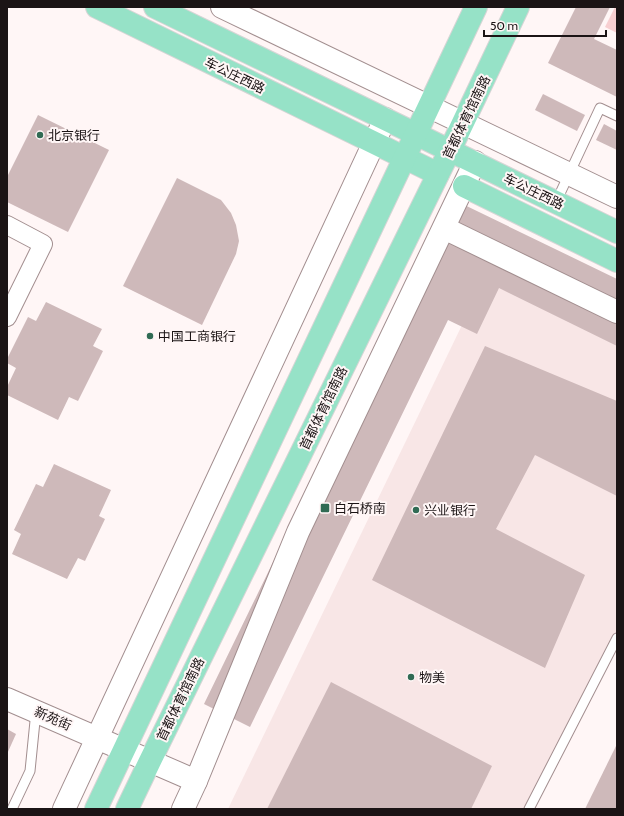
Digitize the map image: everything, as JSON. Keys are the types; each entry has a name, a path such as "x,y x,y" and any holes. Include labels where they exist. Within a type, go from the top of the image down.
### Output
{"main road":[{"name":"车公庄西路","path":"97,7 438,174"},
{"name":"车公庄西路","path":"155,7 617,232"},
{"path":"96,809 406,158 476,7"},
{"name":"首都体育馆南路","path":"128,809 150,761 464,122 518,7"},
{"name":"车公庄西路","path":"464,186 617,261"}],"street":[{"path":"222,7 464,122 617,197"},
{"path":"64,809 385,119"},
{"path":"183,809 196,781 298,532 475,162"},
{"path":"438,174 464,186"},
{"path":"7,225 43,244 7,317"},
{"path":"444,228 617,312"},
{"name":"新苑街","path":"7,698 196,781"}],"lane":[{"path":"556,202 600,108 617,116"},
{"path":"529,809 617,638"},
{"path":"12,809 30,771 36,711"}],"shaded area":[{"path":"615,7 617,7 617,33 605,27"},
{"path":"492,263 617,324 617,638 529,809 228,809"}],"building":[{"path":"576,7 610,7 594,39 617,50 617,97 548,63"},
{"path":"543,94 585,115 577,131 535,110"},
{"path":"38,115 109,150 68,232 7,202 7,177"},
{"path":"604,124 617,131 617,150 596,140"},
{"path":"177,178 221,200 231,213 236,225 239,241 236,254 202,325 123,286"},
{"path":"450,198 617,279 617,346 499,288 477,334 448,320 250,727 204,704"},
{"path":"46,302 102,329 93,346 103,351 78,401 69,397 58,420 7,395 7,387 16,368 7,363 7,359 28,317 36,321"},
{"path":"485,346 617,401 617,496 535,455 496,529 585,575 545,668 372,580"},
{"path":"54,464 111,490 99,516 105,519 85,561 78,558 67,579 12,554 21,534 14,530 36,484 43,487"},
{"path":"331,682 492,766 471,809 267,809"},
{"path":"7,729 16,734 7,754"},
{"path":"617,744 617,809 585,809"}],"place":[{"name":"北京银行","path":"40,135"},
{"name":"中国工商银行","path":"150,336"},
{"name":"白石桥南","path":"325,508"},
{"name":"兴业银行","path":"416,510"},
{"name":"物美","path":"411,677"}]}
